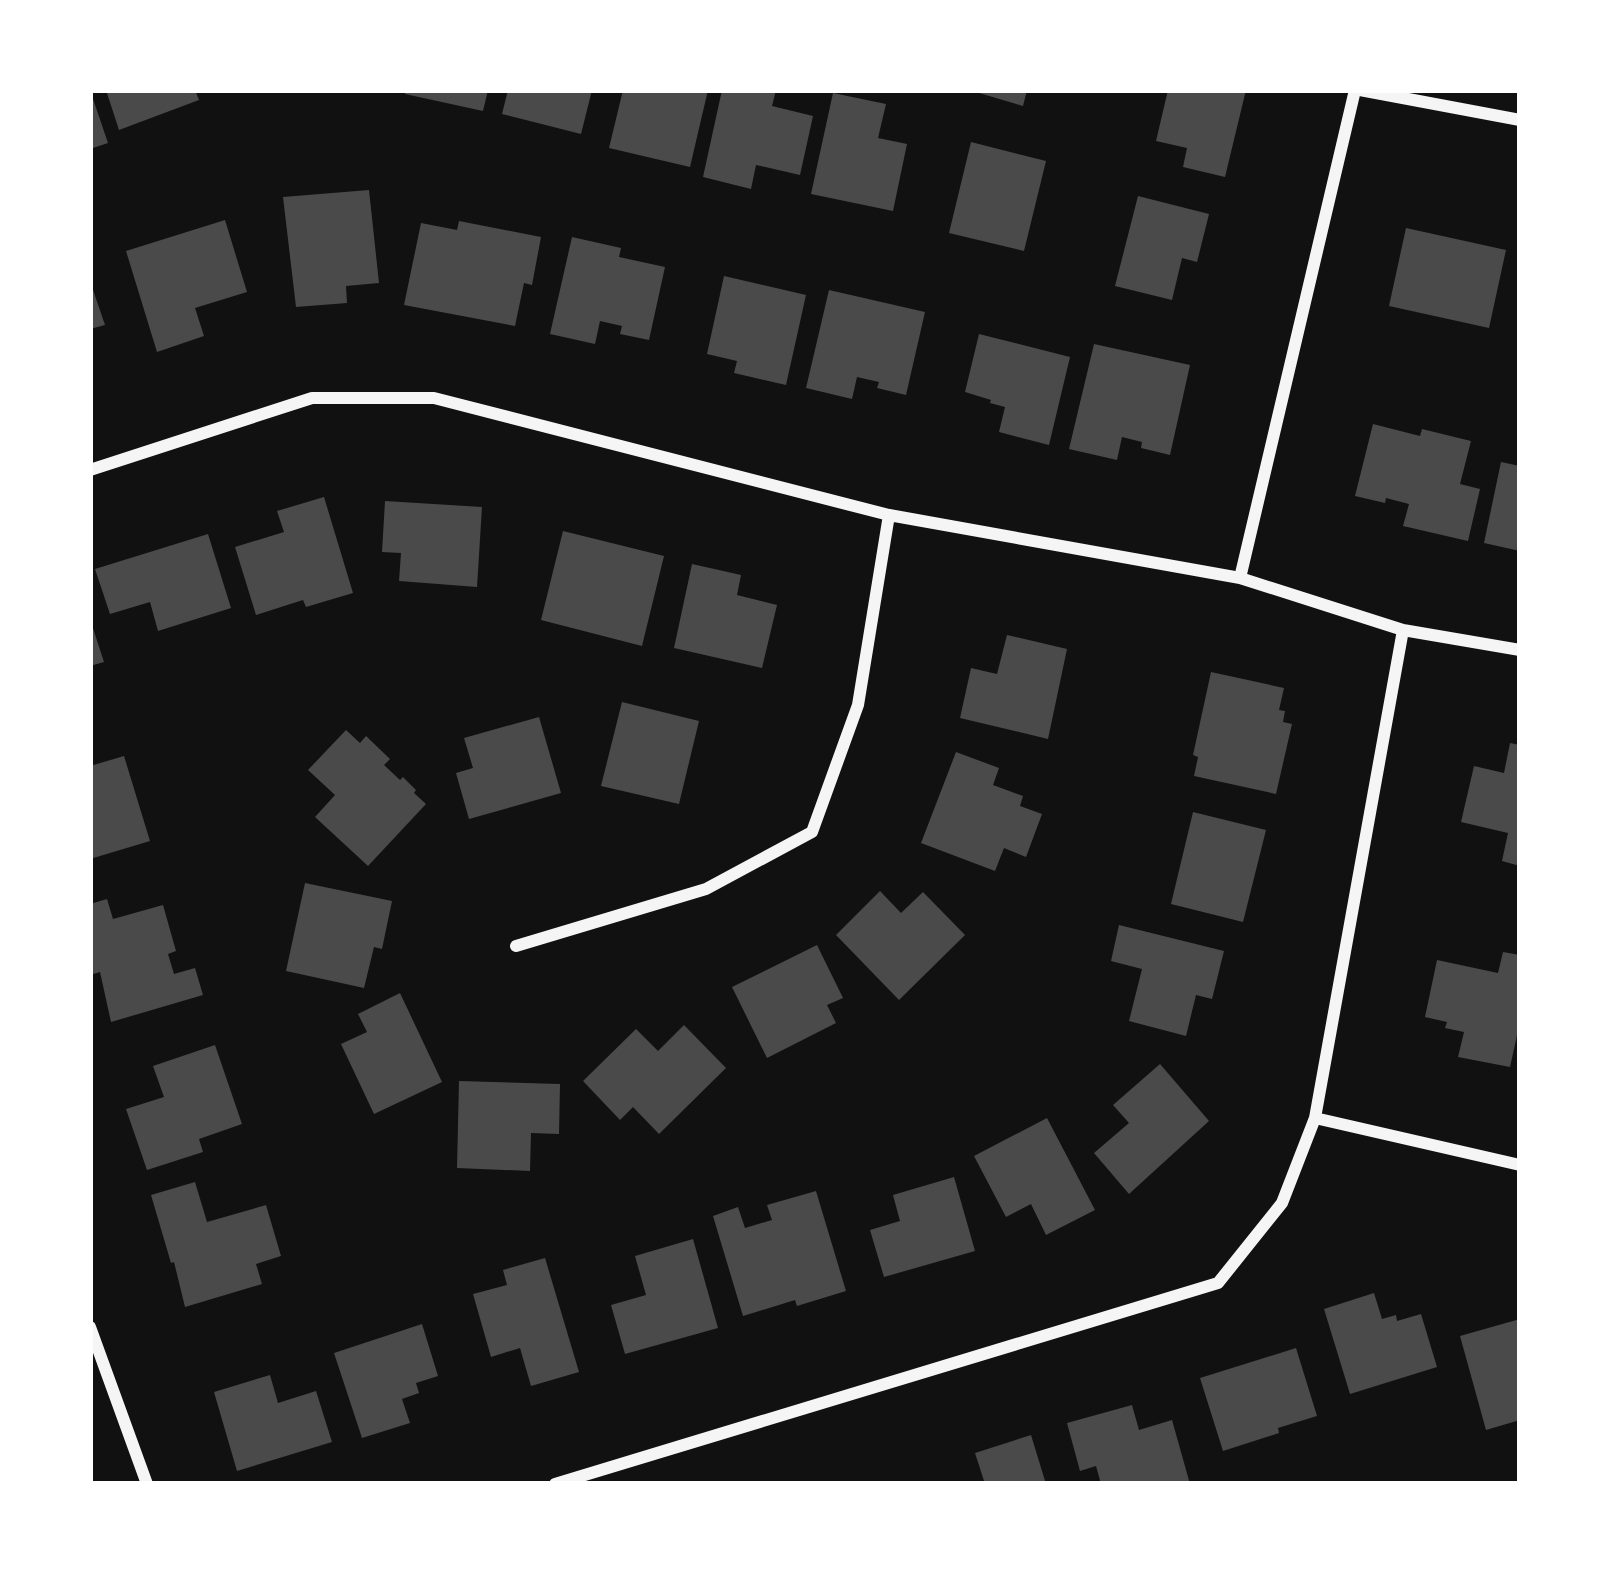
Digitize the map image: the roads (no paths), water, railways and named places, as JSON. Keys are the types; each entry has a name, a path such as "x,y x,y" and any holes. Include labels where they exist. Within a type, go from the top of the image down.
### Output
{"street":[{"path":"1240,578 1357,90 1520,120"},
{"path":"90,470 312,398 434,398 890,514 1240,578 1403,629 1520,650"},
{"path":"516,946 706,890 812,832 858,705 890,514"},
{"path":"555,1484 1218,1283 1282,1203 1315,1118 1403,629"},
{"path":"1315,1118 1520,1165"},
{"path":"90,1327 147,1484"}]}
